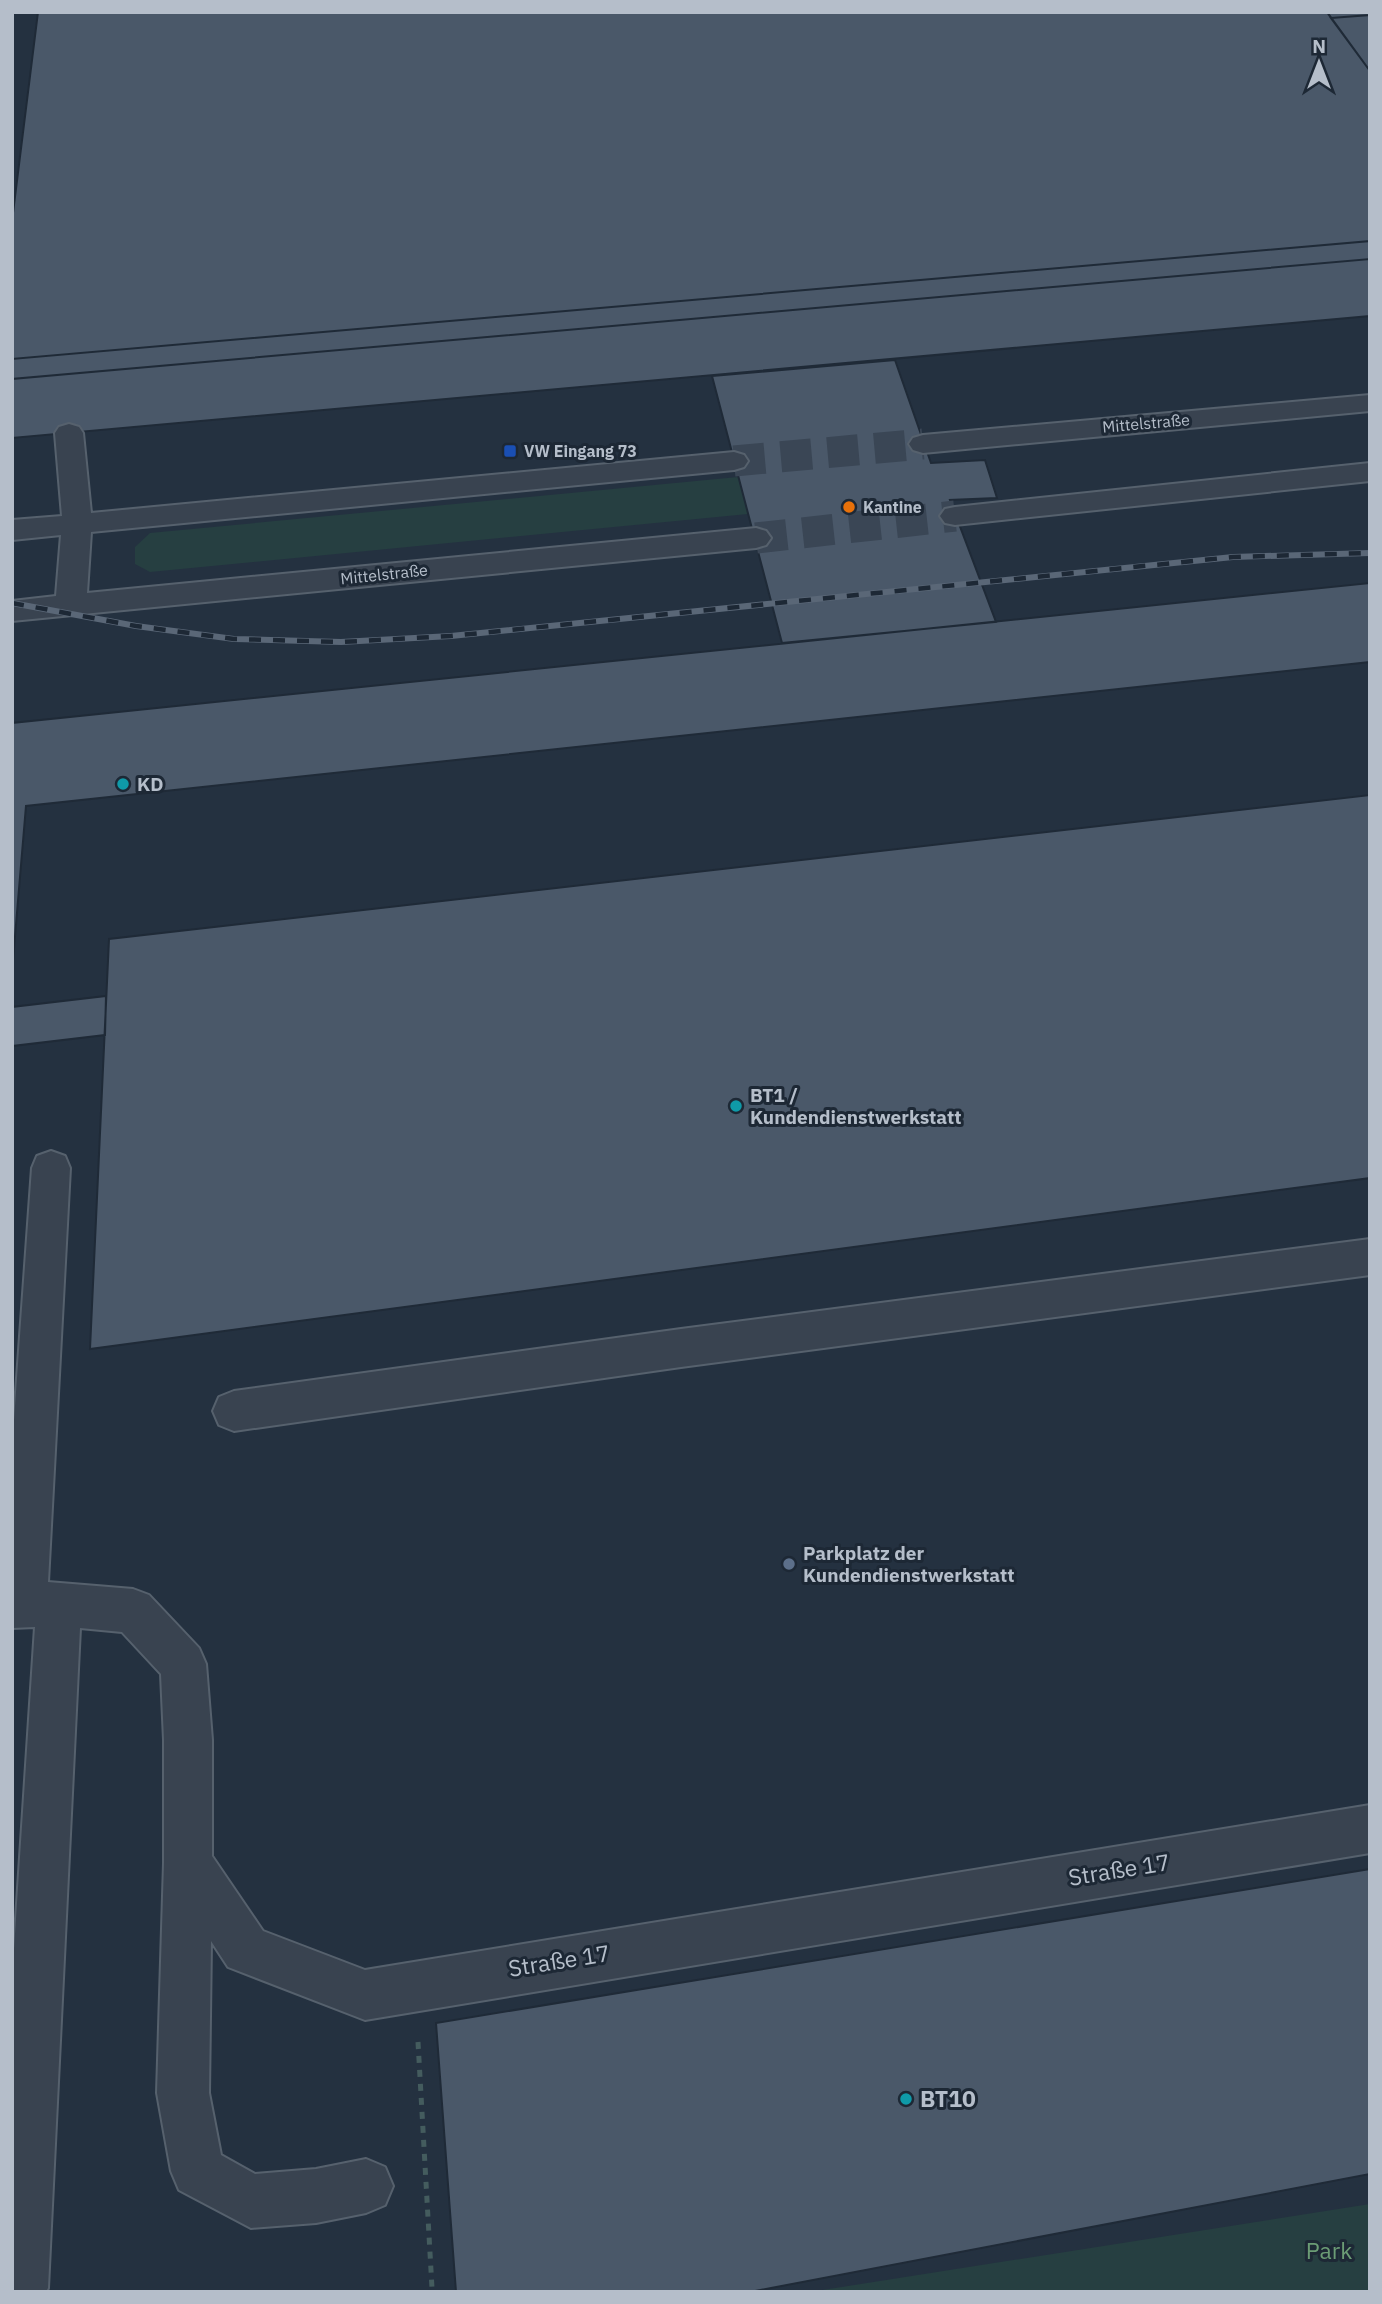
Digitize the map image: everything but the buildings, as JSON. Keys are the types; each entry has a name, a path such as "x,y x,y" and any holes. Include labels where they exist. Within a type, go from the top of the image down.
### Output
{"street":[{"name":"Mittelstraße","path":"923,444 1370,402"},
{"path":"69,433 77,524 71,605"},
{"path":"12,530 734,461"},
{"path":"955,516 1370,472"},
{"name":"Mittelstraße","path":"12,611 756,538"},
{"path":"20,2288 32,1605 51,1168"},
{"path":"234,1411 695,1346 1370,1257"},
{"path":"32,1605 133,1611 183,1664 188,1740 183,2093 198,2171 251,2201 316,2196 366,2186"},
{"name":"Straße 17","path":"188,1863 246,1949 365,1995 1370,1829"}],"path":[{"path":"415,1986 432,2288 430,2292"}],"green space":[{"path":"738,477 748,514 150,572 135,564 135,547 150,533"},
{"name":"Park","path":"1370,2204 1370,2292 810,2292"}],"tunnel":[{"path":"734,461 923,444"},
{"path":"756,538 955,516"}],"railway":[{"path":"12,603 136,626 234,639 341,642 451,636 1233,557 1370,553"}],"place":[{"name":"VW Eingang 73","path":"510,451"},
{"name":"Kantine","path":"849,507"},
{"name":"KD","path":"123,784"},
{"name":"BT1 / Kundendienstwerkstatt","path":"736,1106"},
{"name":"Parkplatz der Kundendienstwerkstatt","path":"789,1564"},
{"name":"BT10","path":"906,2099"}]}
